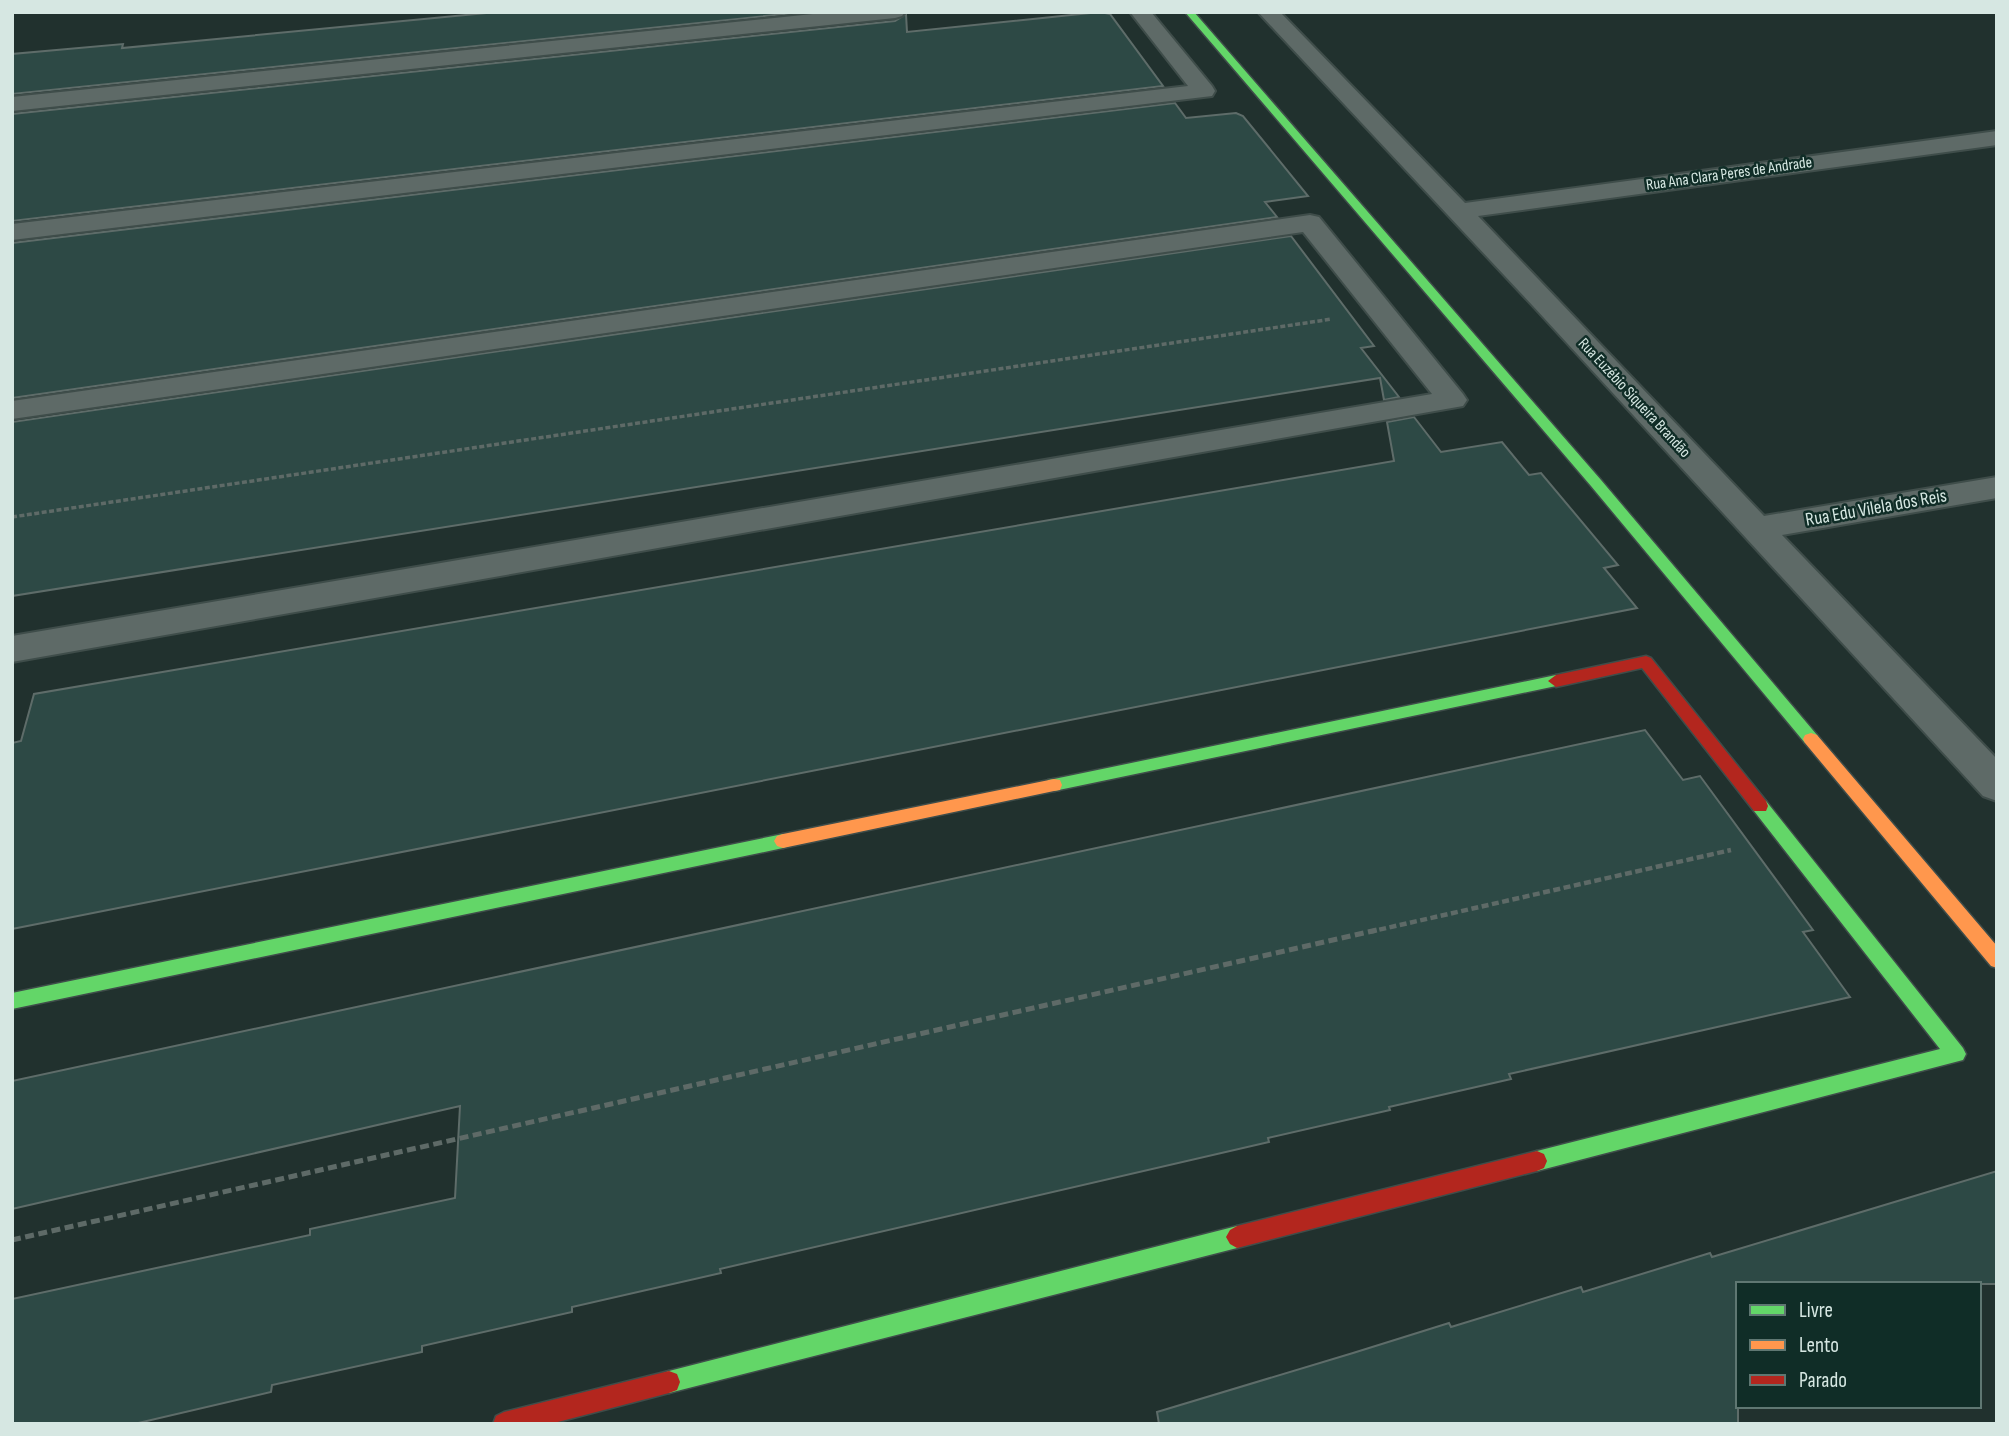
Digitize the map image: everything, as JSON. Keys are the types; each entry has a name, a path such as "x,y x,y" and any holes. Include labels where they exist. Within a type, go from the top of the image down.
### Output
{"street":[{"path":"12,104 895,12"},
{"path":"12,232 1204,91 1140,12"},
{"path":"1189,12 1596,483 1997,960"},
{"name":"Rua Euzébio Siqueira Brandão","path":"1268,12 1461,211 1755,529 1997,785"},
{"name":"Rua Ana Clara Peres de Andrade","path":"1461,211 1997,138"},
{"path":"12,410 1310,223 1452,400 12,649"},
{"name":"Rua Edu Vilela dos Reis","path":"1755,529 1997,487"},
{"path":"12,1002 1646,662 1956,1054 504,1424"}],"path":[{"path":"12,517 1381,312"},
{"path":"12,1240 1786,838"}],"building":[{"path":"497,12 804,12 12,94 12,54 123,44 122,48"},
{"path":"1100,12 1110,14 1163,86 12,221 12,114 895,21 906,14 907,32"},
{"path":"1175,103 1186,118 1236,113 1243,116 1308,196 1265,202 1277,217 12,398 12,243"},
{"path":"1291,236 1374,346 1361,348 1399,397 1384,400 1380,378 12,596 12,422"},
{"path":"1414,417 1441,452 1502,442 1529,475 1541,473 1618,565 1604,568 1637,608 12,929 12,743 21,741 34,694 1394,461 1387,422"},
{"path":"1645,730 1683,780 1700,776 1813,930 1803,932 1850,997 1509,1074 1511,1079 1268,1138 1269,1142 720,1269 721,1273 572,1307 572,1312 422,1346 422,1352 272,1385 271,1392 134,1424 12,1424 12,1299 310,1235 310,1229 455,1198 460,1106 12,1209 12,1081"},
{"path":"1997,1171 1997,1284 1736,1282 1738,1424 1159,1424 1157,1412 1449,1323 1451,1327 1581,1287 1583,1292 1710,1253 1712,1257"}],"traffic: fast":[{"path":"1189,12 1596,483 1811,739"},
{"path":"1054,785 1556,681"},
{"path":"1537,1161 1956,1054 1760,806"},
{"path":"12,1001 783,841"},
{"path":"669,1382 1237,1237"}],"traffic: slow":[{"path":"1811,739 1997,960"},
{"path":"783,841 1054,785"}],"traffic: jam":[{"path":"1556,681 1646,662 1760,806"},
{"path":"1237,1237 1537,1161"},
{"path":"504,1424 669,1382"}]}
